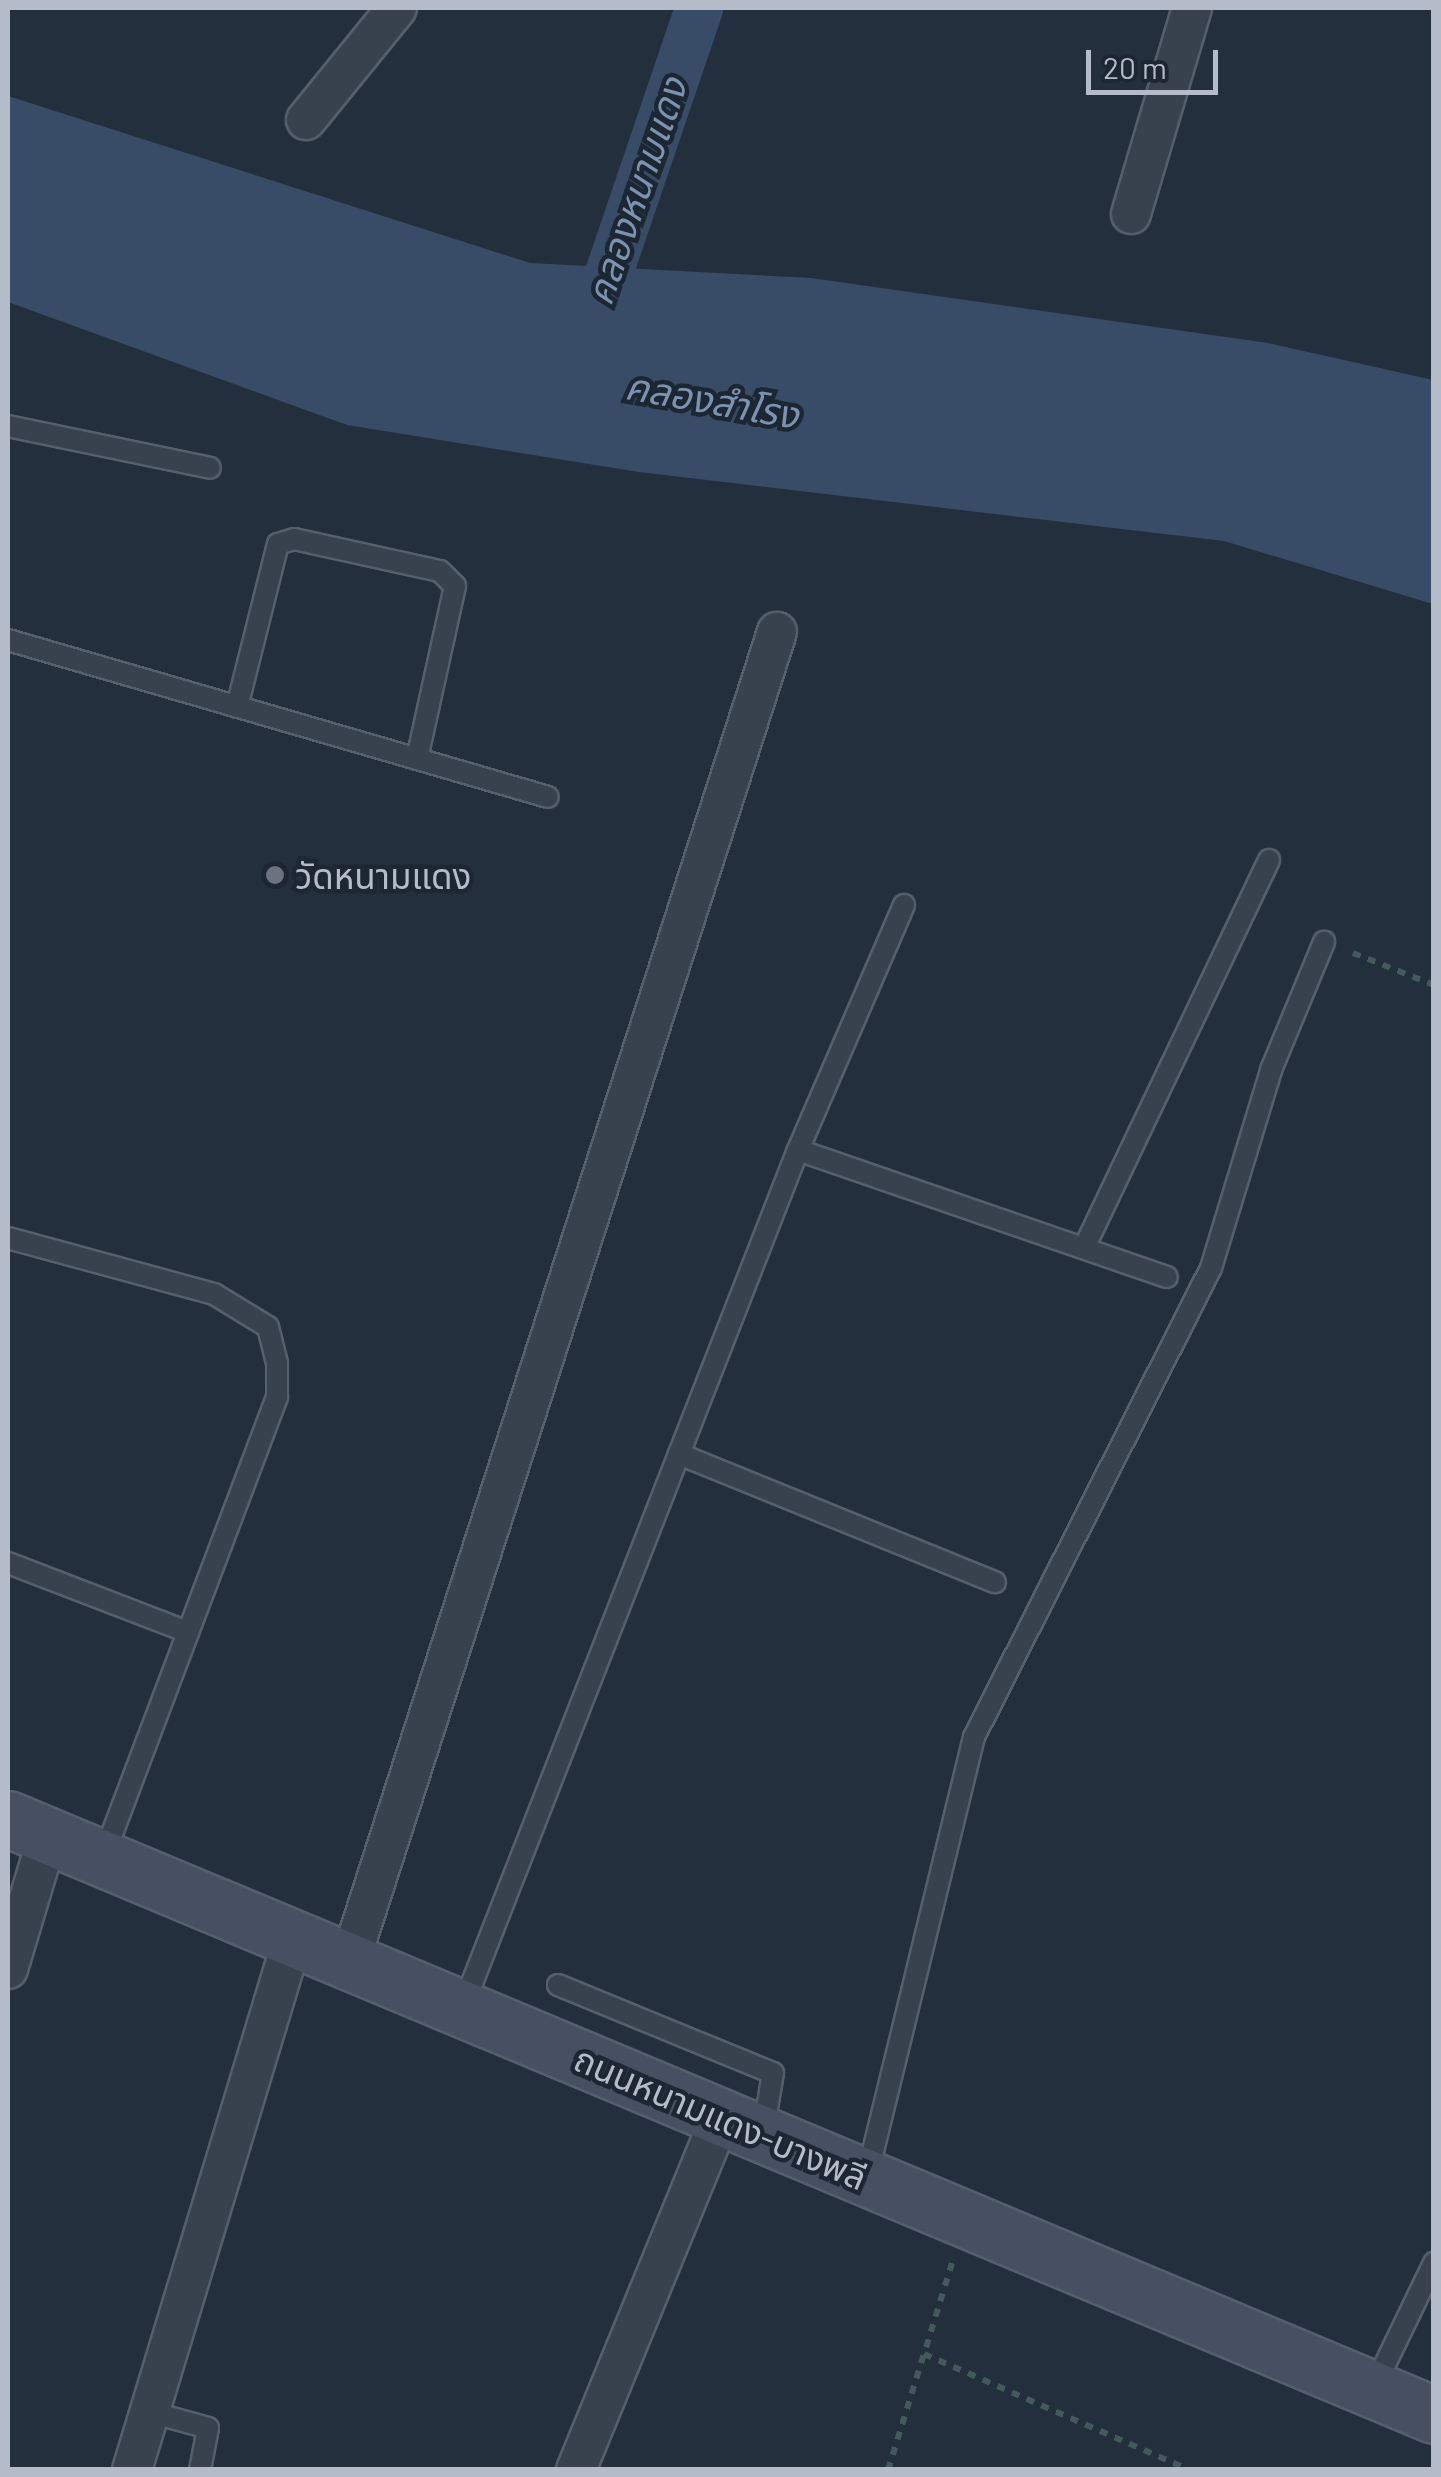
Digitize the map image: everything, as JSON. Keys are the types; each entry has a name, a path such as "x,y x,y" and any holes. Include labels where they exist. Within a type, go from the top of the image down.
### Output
{"main road":[{"name":"ถนนหนามแดง-บางพลี","path":"28,1827 1434,2415"}],"street":[{"path":"306,120 397,8"},
{"path":"1131,214 1192,8"},
{"path":"350,1962 778,632"},
{"path":"8,1970 28,1827"},
{"path":"132,2470 293,1938"},
{"path":"576,2470 742,2126"}],"lane":[{"path":"8,426 210,468"},
{"path":"237,707 278,544 294,539 440,571 456,586 417,759"},
{"path":"8,640 548,797"},
{"path":"1084,1248 1269,860"},
{"path":"462,2008 798,1150 904,905"},
{"path":"866,2178 974,1737 1211,1268 1272,1070 1324,942"},
{"path":"798,1150 1167,1276"},
{"path":"8,1238 214,1294 268,1326 277,1397 103,1858"},
{"path":"679,1454 995,1582"},
{"path":"8,1563 188,1632"},
{"path":"558,1985 773,2074 742,2126"},
{"path":"1373,2389 1434,2263"},
{"path":"150,2412 208,2428 200,2470"}],"path":[{"path":"1324,942 1434,985"},
{"path":"888,2470 965,2219"},
{"path":"924,2354 1190,2470"}],"water":[{"name":"คลองสำโรง","path":"8,96 530,263 811,278 1268,343 1433,380 1433,604 1224,541 639,472 347,425 8,302"}],"waterway":[{"name":"คลองหนามแดง","path":"591,326 699,8"}],"place":[{"name":"วัดหนามแดง","path":"275,875"}]}
